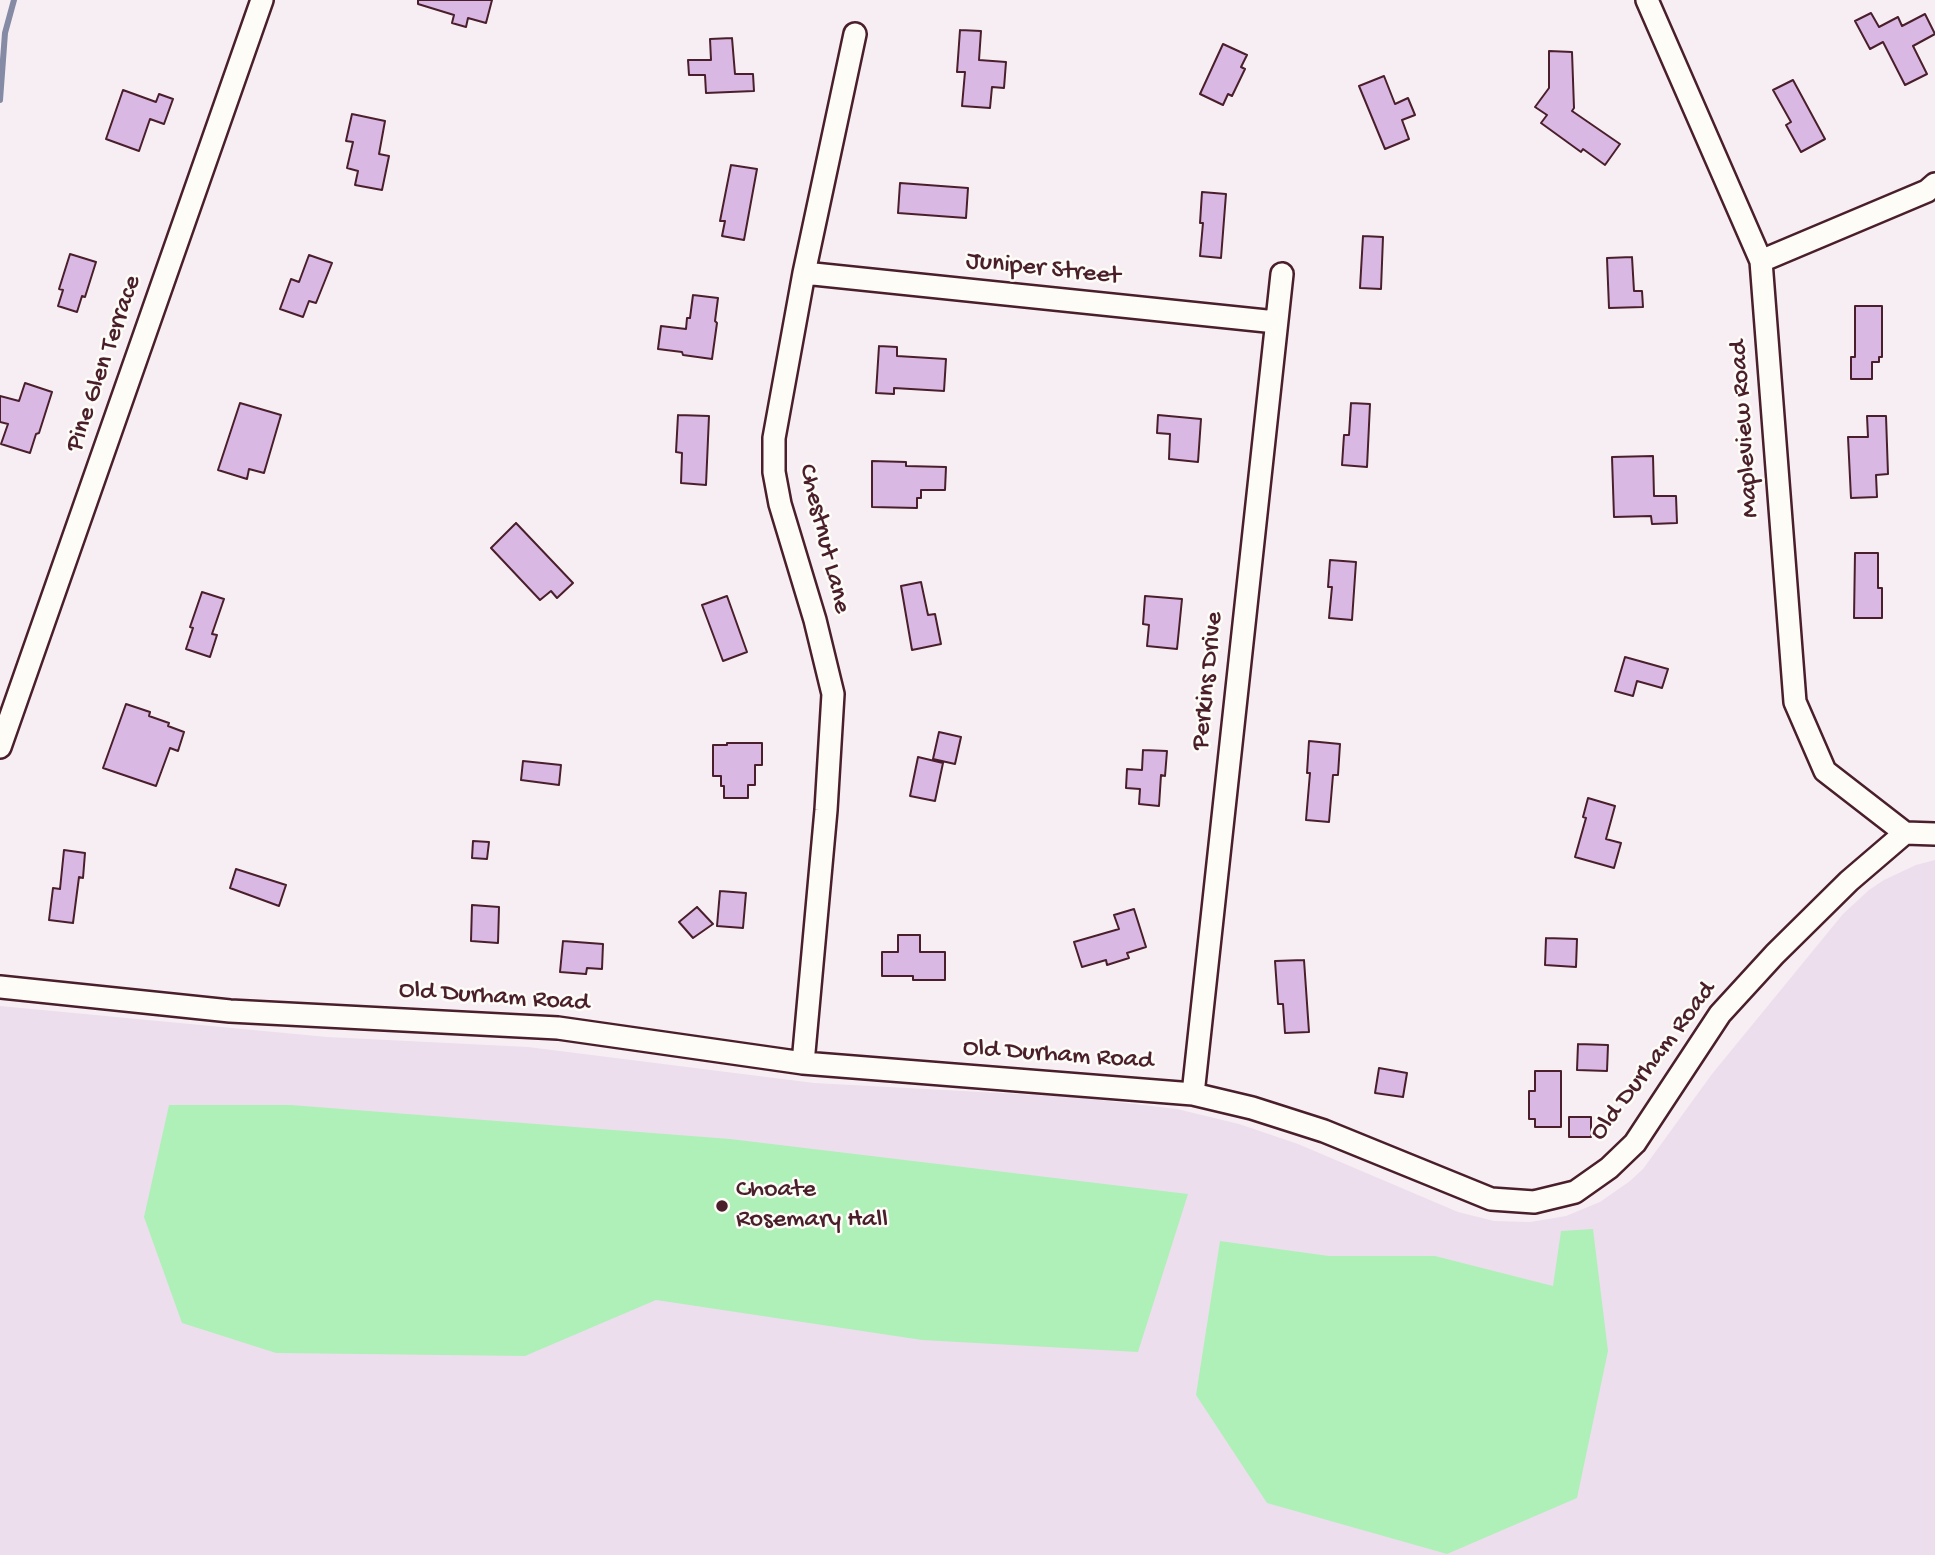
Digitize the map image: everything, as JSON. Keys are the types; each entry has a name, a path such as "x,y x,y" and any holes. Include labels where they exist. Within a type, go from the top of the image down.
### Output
{"street":[{"name":"Pine Glen Terrace","path":"0,747 262,0"},
{"name":"Mapleview Road","path":"1647,0 1761,261 1795,702 1825,771 1905,833"},
{"name":"Chestnut Lane","path":"803,1063 826,810 833,694 815,620 780,504 774,472 774,439 804,273 855,34"},
{"path":"1761,261 1927,191 1935,184"},
{"name":"Juniper Street","path":"804,273 1276,322"},
{"name":"Perkins Drive","path":"1194,1094 1282,274"},
{"path":"1905,833 1935,834"},
{"name":"Old Durham Road","path":"0,987 230,1011 558,1027 803,1063 1194,1094 1252,1108 1324,1131 1491,1199 1534,1202 1575,1192 1609,1168 1635,1143 1720,1014 1775,954 1849,881 1905,833"}],"shaded area":[{"name":"Choate Rosemary Hall","path":"1935,860 1935,1555 0,1555 0,1006 327,1037 528,1047 814,1083 1074,1097 1177,1109 1239,1124 1298,1144 1458,1212 1494,1221 1530,1222 1566,1216 1600,1202 1630,1181 1643,1169 1712,1074 1843,914 1884,880 1916,865"}],"green space":[{"path":"169,1105 291,1105 730,1139 1188,1194 1138,1352 922,1340 656,1300 525,1356 276,1353 182,1323 144,1217"},
{"path":"1593,1229 1608,1351 1577,1498 1447,1554 1267,1503 1196,1395 1220,1241 1329,1256 1435,1256 1553,1286 1561,1231"}],"building":[{"path":"418,0 492,0 486,23 468,18 466,27 452,23 454,15 418,4"},
{"path":"1871,13 1879,27 1898,17 1902,26 1925,14 1935,34 1913,46 1927,74 1905,85 1883,42 1870,49 1855,21"},
{"path":"960,30 981,31 979,60 1006,62 1004,88 992,87 990,108 962,106 965,72 957,72"},
{"path":"732,38 735,74 753,74 754,91 706,93 705,75 689,75 688,60 711,60 710,39"},
{"path":"1223,44 1247,55 1241,67 1245,69 1232,96 1228,94 1223,105 1200,94"},
{"path":"1549,51 1572,52 1572,111 1620,144 1605,165 1583,149 1581,152 1541,123 1547,115 1535,107 1549,88"},
{"path":"1384,76 1395,104 1408,98 1415,115 1402,120 1409,139 1385,149 1359,86"},
{"path":"1793,80 1825,139 1801,152 1786,125 1791,122 1773,90"},
{"path":"123,90 156,102 159,94 173,99 164,124 150,119 139,151 106,139"},
{"path":"352,114 385,121 379,154 389,156 382,190 355,185 358,171 347,168 353,142 346,141"},
{"path":"731,165 757,169 744,240 722,236 725,221 720,221"},
{"path":"900,183 968,188 966,218 898,213"},
{"path":"1202,192 1226,194 1221,258 1200,256"},
{"path":"1363,236 1383,237 1381,289 1360,288"},
{"path":"70,254 96,262 85,297 82,296 77,312 58,306 63,290 59,289"},
{"path":"309,255 332,263 316,303 309,301 303,317 280,309 291,279 299,282"},
{"path":"1632,257 1634,291 1642,291 1643,307 1609,308 1607,258"},
{"path":"693,295 718,298 712,359 658,349 661,326 686,329"},
{"path":"1855,306 1882,306 1882,357 1879,357 1879,362 1872,362 1872,379 1851,379 1851,357 1855,357"},
{"path":"879,346 897,347 897,356 946,359 944,391 894,388 894,394 876,393"},
{"path":"25,383 52,392 30,453 1,444 8,424 0,422 0,396 19,401"},
{"path":"240,403 281,415 264,473 249,469 247,479 218,470"},
{"path":"1351,403 1370,404 1367,467 1342,465 1344,435 1349,435"},
{"path":"678,415 709,416 706,485 681,483 682,453 676,452"},
{"path":"1158,415 1201,419 1198,462 1169,459 1170,434 1157,433"},
{"path":"1867,416 1886,416 1888,474 1876,475 1877,497 1851,498 1848,437 1868,437"},
{"path":"1653,456 1654,496 1676,496 1677,523 1652,524 1651,516 1614,517 1612,457"},
{"path":"872,461 906,462 906,466 946,467 945,490 921,490 921,498 917,498 917,508 872,507"},
{"path":"516,523 573,583 557,598 551,591 540,600 491,548"},
{"path":"1855,553 1878,553 1878,588 1882,588 1882,618 1854,618"},
{"path":"1330,560 1356,562 1352,620 1329,618 1332,587 1328,587"},
{"path":"921,582 928,615 935,614 941,644 912,650 901,586"},
{"path":"202,592 224,599 212,634 217,635 210,657 186,649"},
{"path":"727,596 747,652 723,661 702,605"},
{"path":"1145,596 1182,599 1177,649 1147,646 1149,625 1143,624"},
{"path":"1625,657 1668,669 1662,688 1637,681 1633,696 1615,691"},
{"path":"126,704 150,712 149,716 184,732 178,751 170,748 156,786 103,768"},
{"path":"939,732 961,737 955,764 933,759"},
{"path":"1309,741 1340,744 1338,775 1333,775 1329,822 1306,820 1310,773 1307,773"},
{"path":"762,743 762,765 755,765 755,785 748,785 748,798 724,798 721,776 713,776 713,745"},
{"path":"1143,750 1167,751 1165,776 1161,775 1159,806 1139,804 1140,789 1126,788 1127,769 1142,770"},
{"path":"918,757 943,763 935,801 910,796"},
{"path":"523,761 561,765 559,785 521,780"},
{"path":"1588,798 1615,806 1606,839 1621,843 1614,868 1575,857 1586,818 1583,817"},
{"path":"473,841 489,842 487,859 472,858"},
{"path":"64,850 85,853 83,878 79,877 73,923 49,920 53,888 60,889"},
{"path":"236,869 286,885 279,906 230,888"},
{"path":"720,891 746,893 743,928 717,926"},
{"path":"472,905 499,907 498,943 471,941"},
{"path":"697,907 713,924 693,938 679,922"},
{"path":"1134,909 1146,947 1127,953 1129,958 1107,965 1106,960 1082,967 1074,942 1119,929 1114,915"},
{"path":"898,935 920,935 920,952 945,952 945,980 882,976 882,952 898,952"},
{"path":"1546,938 1577,939 1576,967 1545,965"},
{"path":"563,941 603,944 602,969 587,968 586,974 560,972"},
{"path":"1304,960 1309,1032 1285,1033 1283,1004 1278,1004 1275,961"},
{"path":"1578,1044 1608,1045 1607,1071 1577,1070"},
{"path":"1379,1068 1407,1073 1403,1097 1375,1093"},
{"path":"1535,1071 1561,1071 1561,1127 1535,1127 1535,1119 1529,1119 1529,1091 1535,1091"},
{"path":"1569,1117 1591,1117 1591,1137 1569,1137"}],"waterway":[{"path":"0,100 5,33 14,0"}],"place":[{"name":"Choate Rosemary Hall","path":"722,1206"}]}
